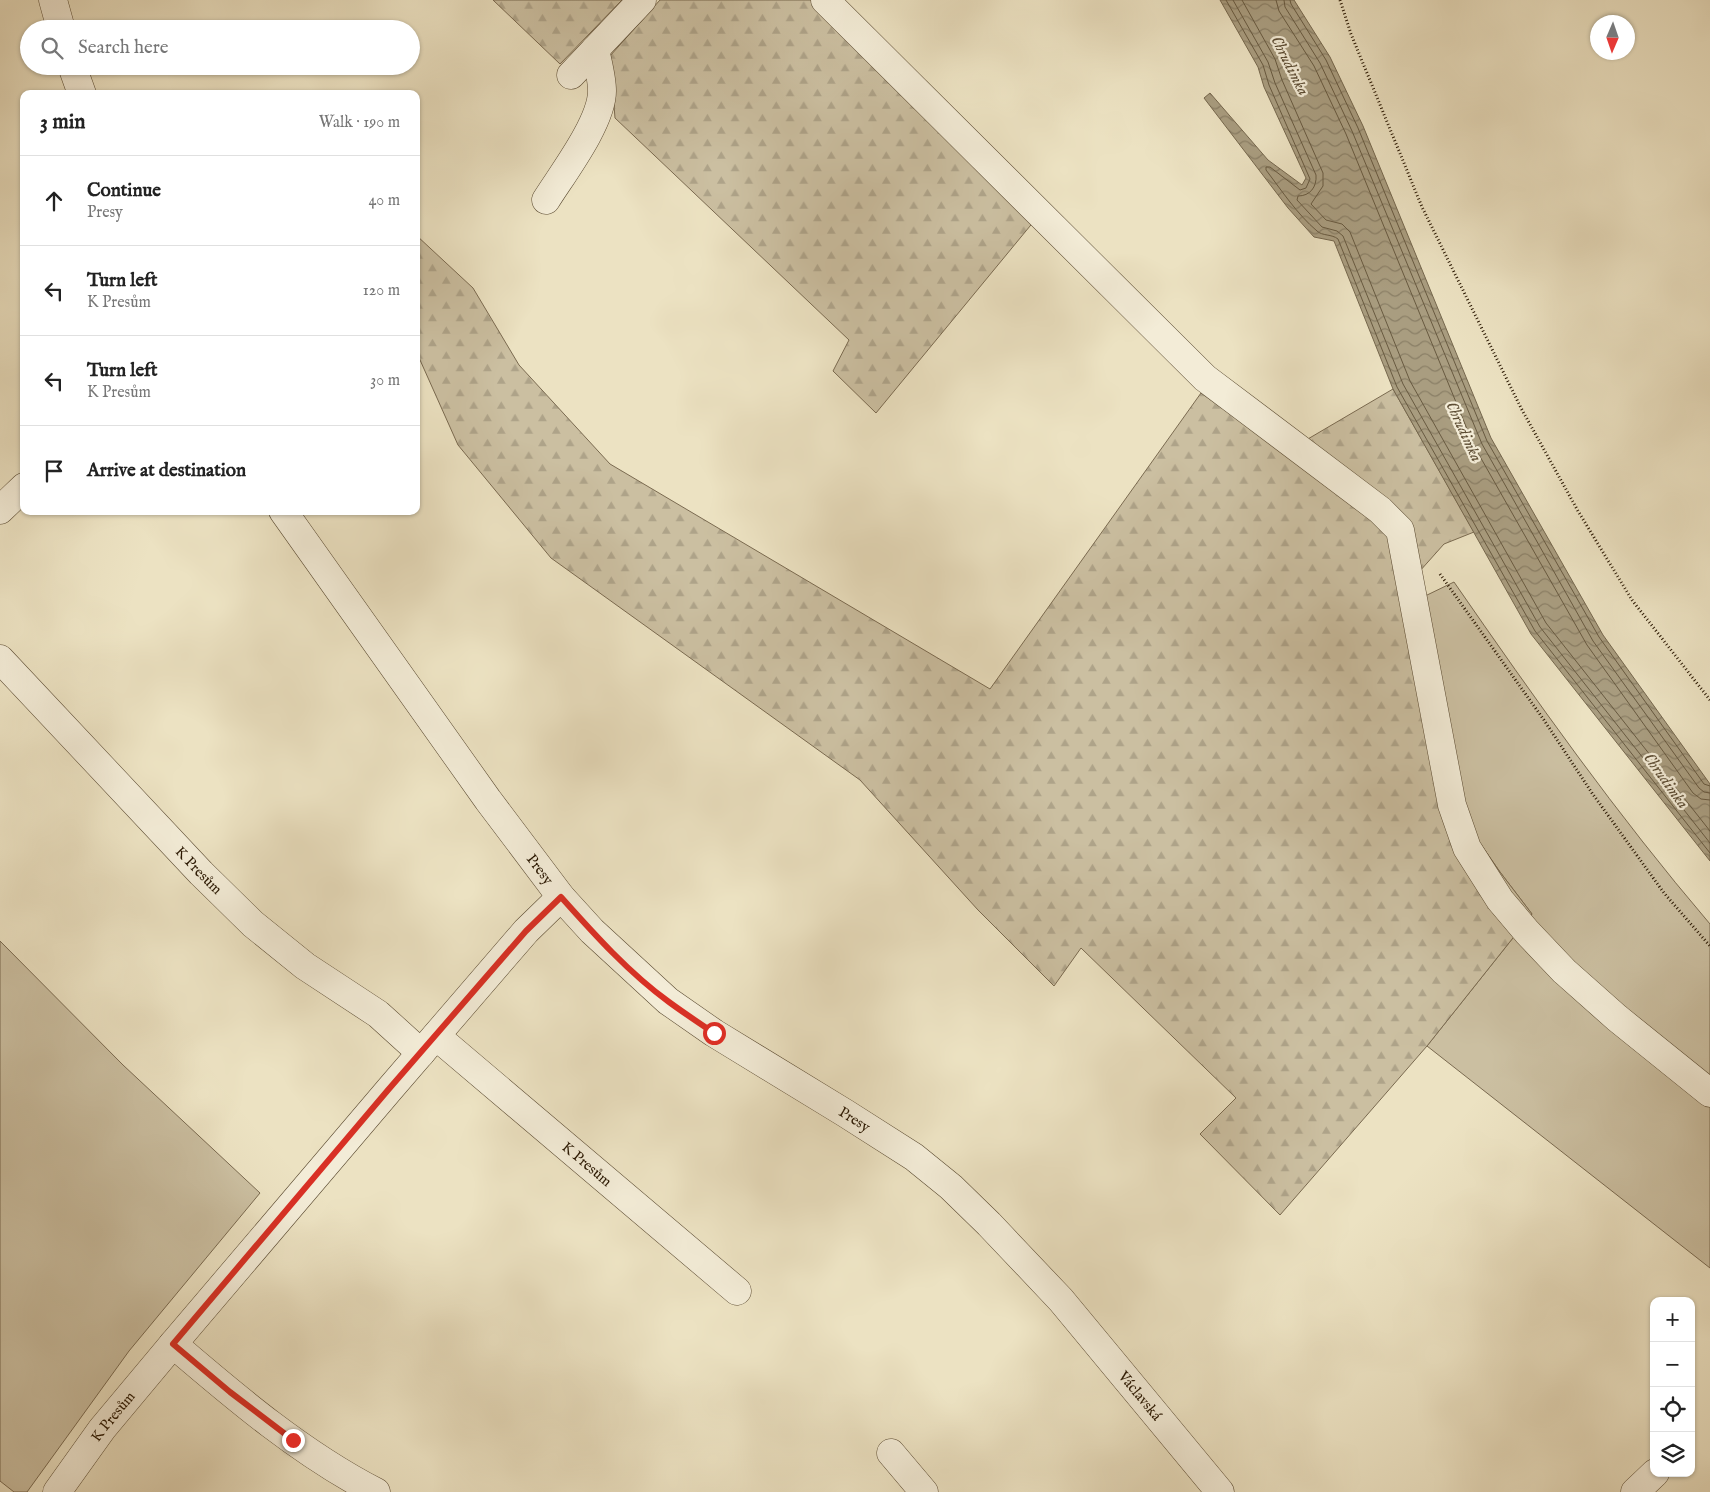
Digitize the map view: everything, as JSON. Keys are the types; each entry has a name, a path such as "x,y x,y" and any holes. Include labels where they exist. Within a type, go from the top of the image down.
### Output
{"street":[{"path":"53,0 59,20"},
{"path":"571,75 642,0"},
{"path":"825,0 1206,378 1380,510 1400,530 1452,805 1467,848 1500,900 1564,971 1617,1018 1710,1093"},
{"path":"546,200 588,134 600,108 602,92 595,50"},
{"path":"75,75 81,90"},
{"path":"0,510 20,491"},
{"name":"Presy","path":"286,515 488,800 561,897 592,931 668,1001 714,1033 845,1113 921,1163 989,1224 1061,1300"},
{"name":"K Presům","path":"0,660 201,873 253,924 305,966 428,1044 737,1291"},
{"name":"K Presům","path":"56,1492 102,1429 173,1344 526,931 561,897"},
{"name":"Václavská","path":"1061,1300 1220,1492"},
{"path":"173,1344 230,1392 293,1440 376,1492"},
{"path":"891,1453 924,1492"},
{"path":"1635,1492 1651,1477"}],"path":[{"path":"1340,0 1351,34 1422,207 1521,408 1578,511 1632,600 1710,700"},
{"path":"1439,573 1664,893 1710,946"}],"green space":[{"path":"493,0 622,0 560,64"},
{"path":"660,0 813,0 1035,220 876,413 833,371 849,340 615,118 610,56"},
{"path":"420,239 473,288 519,365 610,464 990,689 1201,393 1284,453 1393,389 1474,532 1444,544 1419,572 1466,823 1532,914 1427,1046 1280,1215 1200,1134 1236,1098 1081,948 1054,986 978,910 860,780 551,558 458,445 420,360"},
{"path":"1454,582 1609,799 1710,924 1710,1268 1427,1046 1532,914 1466,823 1423,597"},
{"path":"0,941 123,1065 260,1193 129,1351 27,1492 14,1492 0,1481"}],"water":[{"name":"Chrudimka","path":"1220,0 1294,0 1330,57 1363,126 1491,438 1603,635 1710,784 1710,861 1531,634 1393,389 1334,241 1314,237 1288,208 1204,98 1210,93 1268,160 1302,185 1306,178 1264,87 1258,67"}],"route":[{"path":"293,1440 230,1392 173,1344 388,1090 526,931 561,897 592,931 634,972 668,1001 714,1033"}]}
